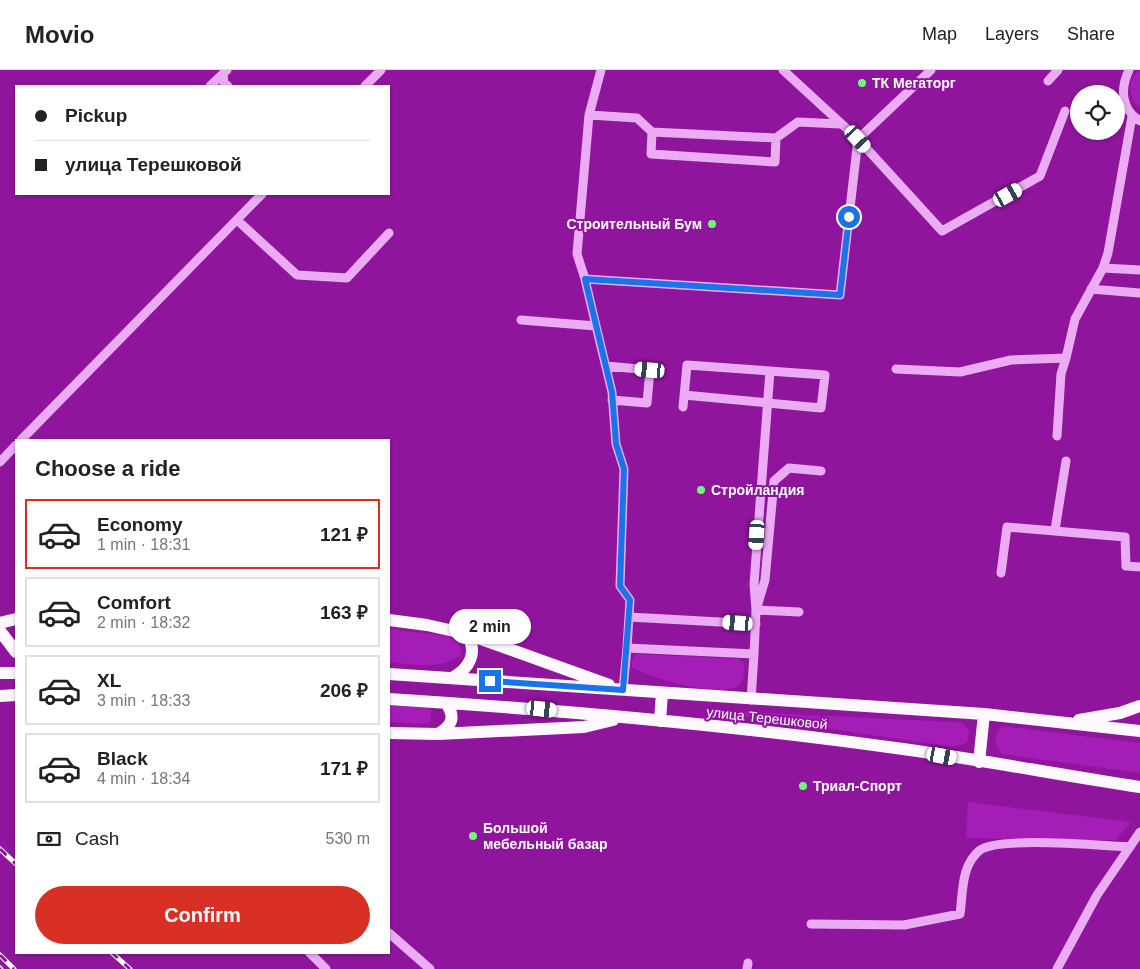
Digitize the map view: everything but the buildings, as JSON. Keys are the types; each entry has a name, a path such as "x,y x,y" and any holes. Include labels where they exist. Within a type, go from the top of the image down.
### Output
{"main road":[{"path":"0,622 15,619"},
{"path":"390,620 467,634 623,690"},
{"path":"0,631 15,651"},
{"path":"452,678 463,672 472,657 471,642 467,634"},
{"path":"0,673 15,672"},
{"name":"улица Терешковой","path":"390,674 751,700 984,714 1140,731"},
{"path":"660,722 662,693"},
{"path":"0,696 15,696"},
{"name":"улица Терешковой","path":"390,699 542,709 809,737 905,749 1140,787"},
{"path":"438,734 448,728 451,722 452,715 446,703"},
{"path":"1066,722 1120,712 1140,706"},
{"path":"979,762 984,714"},
{"path":"390,733 438,734 584,727 622,718"}],"street":[{"path":"366,85 381,70"},
{"path":"601,70 589,115 577,254 606,366 612,400 616,444 624,469 620,586 630,600 623,690"},
{"path":"783,70 858,139 942,231 1040,176 1065,111"},
{"path":"585,279 840,295 858,139 932,70"},
{"path":"1048,81 1058,70"},
{"path":"1129,70 1123,94 1126,107 1132,116 1140,121"},
{"path":"211,85 225,72"},
{"path":"225,72 224,83 227,85"},
{"path":"589,115 637,118 652,132 776,138 798,122 840,124"},
{"path":"1057,436 1061,374 1075,319 1103,268 1132,116"},
{"path":"652,132 651,154 775,162 776,138"},
{"path":"22,439 261,195"},
{"path":"237,220 297,275 347,278 389,233"},
{"path":"1103,268 1140,270"},
{"path":"1092,289 1139,293"},
{"path":"521,320 596,326"},
{"path":"896,369 960,372 1011,360 1066,358"},
{"path":"684,395 822,408 825,375 687,365 684,395 684,406"},
{"path":"606,366 650,370 647,403 612,400"},
{"path":"751,700 756,624 754,584 770,371"},
{"path":"0,462 15,446"},
{"path":"1055,530 1066,461"},
{"path":"756,610 765,580 774,481 789,468 822,471"},
{"path":"1000,573 1007,527 1125,537 1126,566 1140,567"},
{"path":"756,610 799,612"},
{"path":"629,617 756,624"},
{"path":"627,648 754,654"},
{"path":"1057,969 1097,895 1140,832"},
{"path":"811,924 904,925 960,914 964,873 981,850 1002,844 1130,847"},
{"path":"390,934 430,969"},
{"path":"311,954 326,969"}],"shaded area":[{"path":"1140,70 1140,108 1133,99 1130,89 1133,79"},
{"path":"390,629 446,636 459,642 462,654 454,659 437,665 390,662"},
{"path":"637,654 738,659 744,664 744,676 741,683 733,688 720,690 687,686 654,677 632,667 632,660"},
{"path":"390,705 425,707 431,710 431,722 421,724 390,722"},
{"path":"703,710 954,722 963,723 969,732 967,743 953,747"},
{"path":"1001,726 1140,743 1140,773 1002,754 997,747 996,740"},
{"path":"968,802 1131,822 1116,840 966,838"}],"railway":[{"path":"0,849 15,863"},
{"path":"113,954 130,969"},
{"path":"0,955 14,969"}],"place":[{"name":"ТК Мегаторг","path":"862,83"},
{"name":"Строительный Бум","path":"712,224"},
{"name":"Стройландия","path":"701,490"},
{"name":"Триал-Спорт","path":"803,786"},
{"name":"Большой мебельный базар","path":"473,836"}],"route":[{"path":"490,681 623,690 630,600 620,586 625,492 624,469 616,444 612,392 585,279 840,295 849,217"}]}
